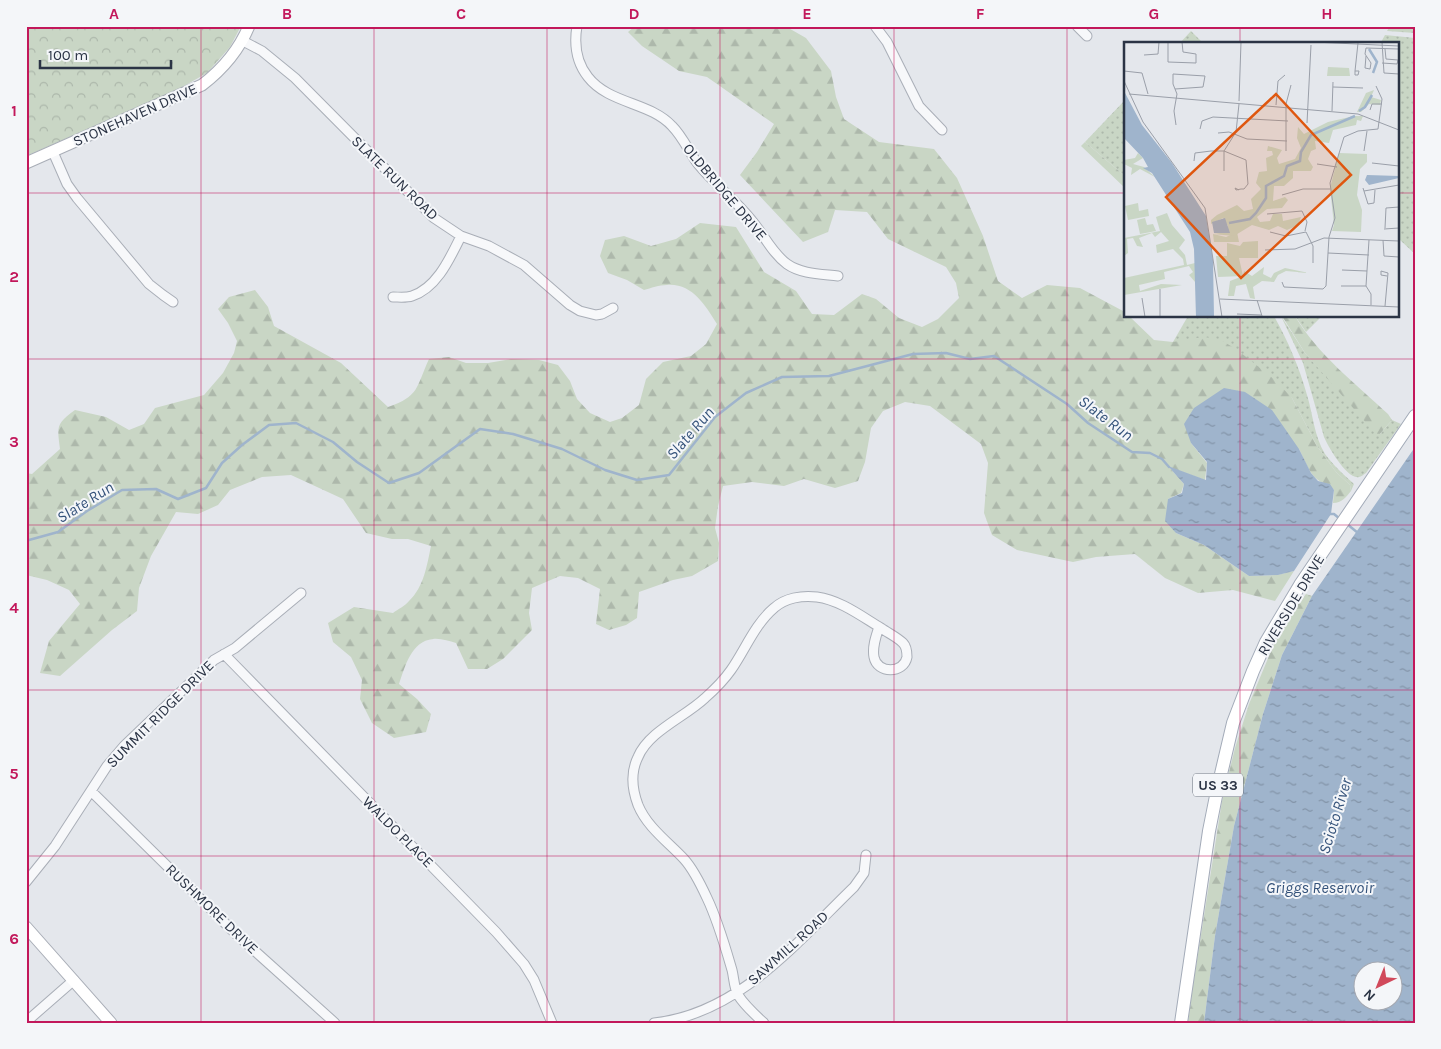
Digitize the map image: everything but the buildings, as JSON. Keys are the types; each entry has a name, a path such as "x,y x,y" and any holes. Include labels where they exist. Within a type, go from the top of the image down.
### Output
{"main road":[{"name":"RIVERSIDE DRIVE","path":"1181,1023 1209,831 1233,723 1253,671 1266,642 1300,585 1415,416"}],"street":[{"name":"STONEHAVEN DRIVE","path":"26,164 202,85 228,60 243,41 249,26"},
{"name":"OLDBRIDGE DRIVE","path":"577,26 576,52 588,78 603,91 657,115 672,126 698,165 745,212 770,246 787,264 810,273 838,276"},
{"path":"875,26 887,42 919,106 942,130"},
{"path":"1077,26 1087,36"},
{"name":"SLATE RUN ROAD","path":"243,41 262,51 278,63 434,218 461,236 489,246 524,264 570,305 580,311 596,315 613,308"},
{"path":"53,152 67,184 77,198 149,284 173,302"},
{"path":"392,297 411,296 428,288 444,266 461,236"},
{"name":"SUMMIT RIDGE DRIVE","path":"26,882 55,846 107,766 124,746 201,671 214,660 235,648 300,593"},
{"path":"764,1023 751,1012 737,993 718,926 702,886 686,861 651,825 639,806 632,778 638,756 644,746 696,706 730,672 764,618 777,605 803,596 817,597 840,604 879,627 902,642 906,648 906,659 898,668 887,670 876,662 874,650 879,627"},
{"name":"WALDO PLACE","path":"224,654 496,932 524,964 534,980 552,1023"},
{"name":"RUSHMORE DRIVE","path":"91,791 237,935 335,1023"},
{"name":"SAWMILL ROAD","path":"654,1023 706,1009 737,993 772,967 854,887 864,873 866,855"},
{"path":"26,928 111,1023"},
{"path":"26,1022 74,980"}],"green space":[{"path":"26,26 241,26 230,47 207,73 177,90 26,156"},
{"path":"635,26 785,26 806,38 831,71 836,97 844,119 879,142 934,149 957,178 983,236 998,281 1022,298 1047,285 1080,288 1123,311 1124,318 1131,318 1154,340 1173,342 1203,337 1219,339 1236,349 1275,380 1292,398 1317,446 1336,472 1350,485 1351,491 1341,501 1333,503 1334,490 1330,485 1315,477 1309,470 1299,449 1191,443 1207,463 1205,480 1169,467 1184,484 1181,493 1168,499 1176,533 1204,545 1249,576 1277,575 1294,571 1275,601 1233,590 1198,593 1165,578 1135,554 1096,557 1073,562 1017,550 992,535 984,513 988,463 981,444 930,406 905,402 883,411 871,428 865,462 858,481 835,488 804,479 784,486 752,482 723,486 715,528 719,543 718,561 692,576 673,580 639,592 637,618 626,625 609,630 596,624 600,589 578,578 560,576 532,588 529,613 532,630 503,659 487,669 468,669 456,643 436,639 419,644 410,656 399,684 431,714 426,732 394,738 372,723 360,699 362,680 351,657 333,642 328,623 354,607 393,613 403,606 418,589 426,568 431,546 408,539 392,539 366,533 343,499 291,475 262,477 230,490 218,505 198,514 176,512 151,556 139,588 137,611 112,630 60,676 40,673 49,641 80,604 69,590 47,580 26,575 26,473 32,474 60,449 59,426 75,410 106,417 129,430 144,424 155,408 204,395 223,373 234,353 237,341 218,309 229,297 255,290 268,307 274,326 341,363 388,407 406,399 412,394 419,384 429,359 449,357 466,363 488,363 511,359 539,360 558,365 570,381 577,399 590,413 610,422 622,418 639,405 646,379 663,362 691,356 706,344 717,324 708,310 691,291 676,285 664,285 644,290 627,280 608,273 600,256 605,240 624,236 651,246 676,239 700,223 736,227 764,272 796,291 812,314 834,315 862,294 876,299 899,318 922,327 938,319 959,298 956,283 946,267 888,239 867,212 835,210 828,232 803,242 740,175 774,124 707,77 679,71 642,46 628,32"},
{"path":"1390,26 1415,26 1415,33 1387,31"},
{"path":"1191,31 1202,42 1181,42"},
{"path":"1385,35 1415,38 1415,254 1400,240 1398,241 1398,42 1381,42"},
{"path":"1124,101 1124,175 1085,142"},
{"path":"1085,142 1124,175 1124,187 1081,146"},
{"path":"1187,318 1275,318 1300,374 1321,447 1332,462 1354,484 1351,491 1350,485 1336,472 1317,446 1292,398 1173,342"},
{"path":"1282,318 1305,353 1380,434 1392,420 1401,424 1366,473 1361,477 1354,477 1344,468 1326,441 1303,363"},
{"path":"1283,318 1296,318 1326,356 1388,414 1392,420 1379,435 1374,432 1305,353"},
{"path":"1296,318 1320,318 1306,332"},
{"path":"1306,594 1312,596 1282,655 1263,714 1234,826 1215,936 1204,1023 1188,1023 1222,801 1235,748 1249,704 1274,644 1293,611"}],"water":[{"path":"1224,388 1245,392 1272,410 1299,449 1311,473 1318,481 1330,484 1334,490 1331,514 1294,571 1278,575 1249,576 1204,545 1176,533 1165,521 1168,499 1182,493 1184,484 1168,466 1206,480 1207,462 1191,443 1184,424 1194,408"},
{"name":"Griggs Reservoir","path":"1415,447 1415,1023 1204,1023 1215,936 1234,826 1263,714 1282,655 1312,596"}],"waterway":[{"name":"Slate Run","path":"26,539 29,540 58,532 87,511 122,490 156,489 178,499 206,488 222,463 269,425 296,423 333,442 357,462 389,483 419,473 480,429 513,434 562,449 605,470 637,480 669,475 715,417 746,393 782,377 829,376 913,354 946,353 970,359 994,356 1067,404 1088,423 1132,452 1150,453 1162,459 1169,467"},
{"name":"Slate Run","path":"1330,514 1334,514 1340,519"},
{"name":"Slate Run","path":"1347,524 1358,533"}],"water label":[{"name":"Scioto River","path":"1335,816"}]}
